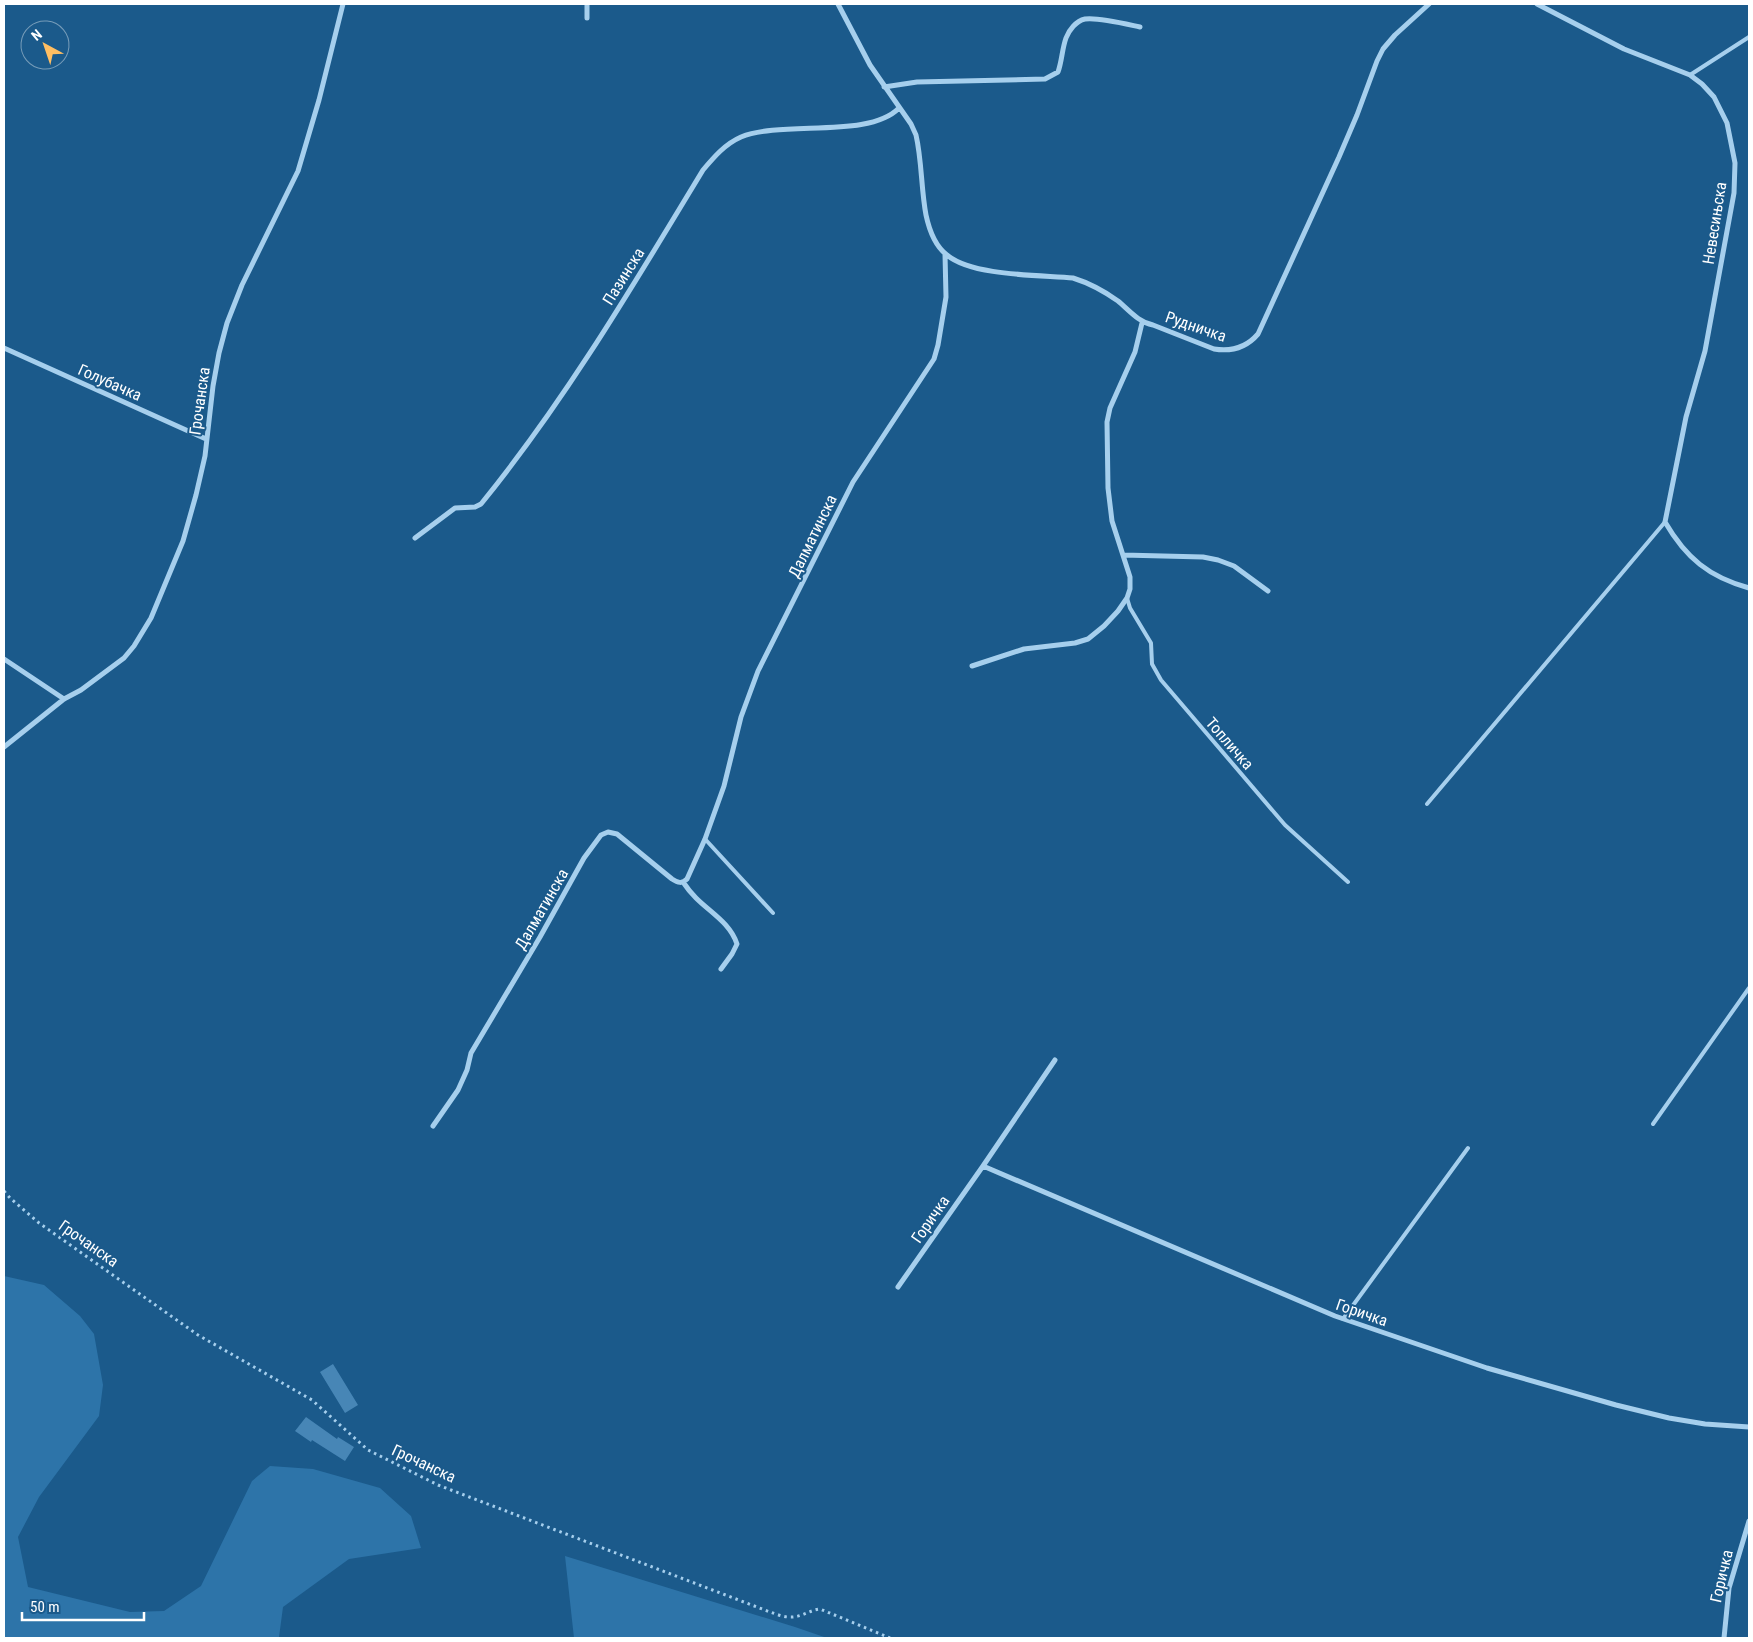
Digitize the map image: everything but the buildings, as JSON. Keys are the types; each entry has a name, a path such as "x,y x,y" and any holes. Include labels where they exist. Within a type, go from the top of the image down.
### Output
{"street":[{"name":"Грочанска","path":"4,747 64,699 81,690 124,658 134,646 151,618 183,541 196,495 205,456 218,353 227,323 242,285 298,171 320,100 342,4"},
{"path":"587,4 587,18"},
{"path":"838,4 870,65 884,88 911,124 916,135 926,214 936,241 945,254"},
{"name":"Рудничка","path":"945,254 956,262 974,268 998,272 1073,278 1085,281 1117,301 1142,323 1153,325 1214,349 1223,351 1240,348 1253,340 1258,334 1357,115 1383,49 1395,34 1429,4"},
{"name":"Невесињска","path":"1537,4 1624,49 1690,75 1714,97 1727,123 1734,163 1734,193 1705,351 1686,417 1665,522"},
{"path":"884,88 917,82 1045,79 1058,72 1067,37 1071,29 1078,22 1093,20 1140,27"},
{"name":"Пазинска","path":"415,538 455,508 475,507 481,504 513,465 587,356 703,170 716,154 740,138 752,134 864,124 892,115 899,108"},
{"name":"Далматинска","path":"433,1126 458,1090 467,1070 471,1053 491,1018 540,938 584,858 601,836 608,832 617,834 672,879 679,883 687,879 705,839 724,786 741,716 758,671 853,482 934,359 946,297 945,254"},
{"path":"972,666 1024,649 1075,644 1088,639 1109,621 1126,598 1130,589 1130,578 1112,521 1108,488 1107,422 1110,408 1135,352 1142,323"},
{"name":"Голубачка","path":"4,348 206,439"},
{"path":"1665,522 1686,553 1706,569 1729,581 1749,588"},
{"path":"1123,555 1203,557 1218,560 1234,566 1268,591"},
{"path":"4,659 64,699"},
{"path":"684,882 694,897 729,927 734,934 737,944 721,969"},
{"name":"Горичка","path":"898,1286 1055,1060"},
{"name":"Горичка","path":"983,1166 1162,1244 1343,1319 1488,1368 1616,1405 1696,1423 1737,1428 1749,1427"},
{"name":"Горичка","path":"1724,1638 1729,1588 1749,1521"}],"lane":[{"path":"1690,75 1749,37"},
{"path":"1427,804 1665,522"},
{"name":"Топличка","path":"1126,598 1151,644 1152,664 1161,680 1285,826 1348,882"},
{"path":"705,839 773,914"},
{"path":"1653,1124 1749,988"},
{"path":"1343,1319 1468,1148"}],"path":[{"name":"Грочанска","path":"4,1191 39,1223 198,1335 312,1400 368,1450 438,1485 770,1612 788,1618 800,1616 812,1610 820,1610 890,1638"}],"shaded area":[{"path":"4,1276 44,1285 80,1316 94,1334 103,1385 99,1416 39,1497 18,1537 28,1587 130,1612 164,1611 201,1586 252,1481 270,1466 313,1469 380,1488 411,1516 421,1548 349,1559 283,1607 280,1638 4,1638"},
{"path":"565,1556 795,1627 827,1638 574,1638"}]}
